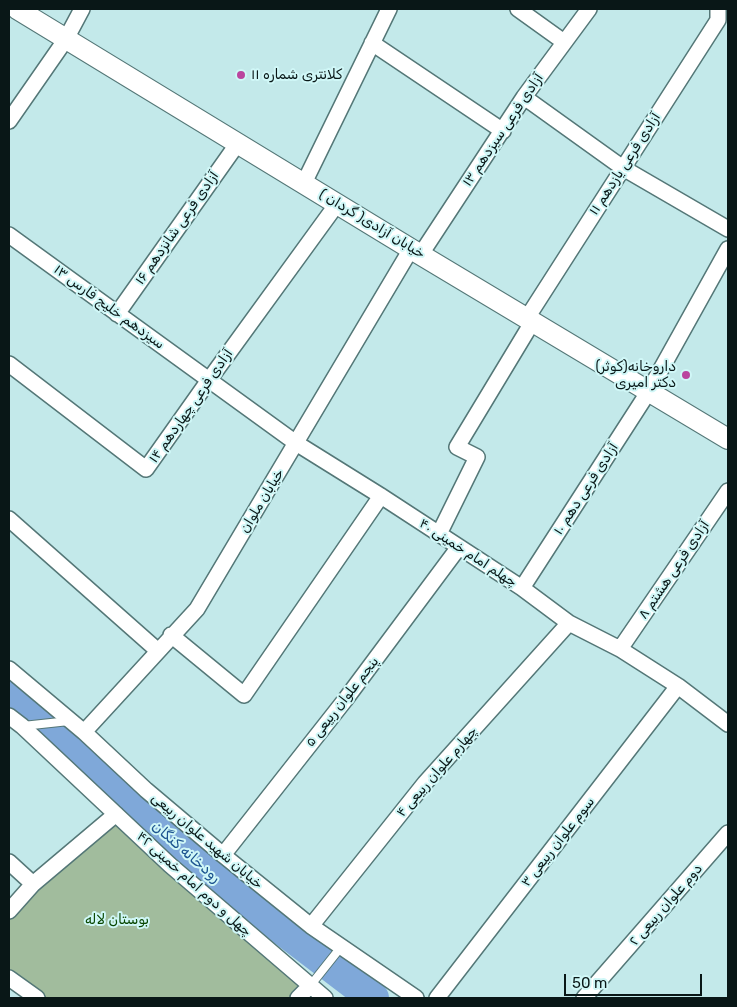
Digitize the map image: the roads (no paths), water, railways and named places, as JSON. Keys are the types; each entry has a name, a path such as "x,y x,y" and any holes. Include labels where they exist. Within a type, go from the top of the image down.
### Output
{"main road":[{"name":"خیابان آزادی( گردان )","path":"17,9 728,439"}],"street":[{"path":"9,121 66,39 82,9"},
{"path":"304,183 389,9"},
{"path":"518,9 564,42"},
{"name":"آزادی فرعی سیزدهم ۱۳","path":"416,251 503,130 524,97 589,9"},
{"name":"آزادی فرعی یازدهم ۱۱","path":"439,534 476,457 457,447 530,319 623,168 718,20 718,9"},
{"path":"372,43 503,130"},
{"path":"524,97 623,168 728,228"},
{"name":"آزادی فرعی شانزدهم ۱۶","path":"117,314 238,143"},
{"name":"آزادی فرعی چهاردهم ۱۴","path":"9,364 146,469 338,204"},
{"name":"سیزدهم خلیج فارس ۱۳","path":"9,235 209,380"},
{"name":"آزادی فرعی دهم ۱۰","path":"522,588 649,391 728,249"},
{"name":"خیابان ملوان","path":"84,732 157,650 197,609 296,444 416,251"},
{"name":"چهلم امام خمینی ۴۰","path":"209,380 296,444 381,496 522,588 569,622 620,649 678,686 728,722"},
{"name":"آزادی فرعی هشتم ۸","path":"620,649 728,491"},
{"path":"172,636 244,695 381,496"},
{"path":"9,519 157,650"},
{"name":"پنجم علوان ربیعی ۵","path":"223,855 345,700 459,547"},
{"name":"چهارم علوان ربیعی ۴","path":"311,926 424,783 569,622"},
{"name":"خیابان شهید علوان ربیعی","path":"9,669 84,732 146,790 223,855 311,926 416,998"},
{"name":"سوم علوان ربیعی ۳","path":"437,998 678,686"},
{"name":"چهل و دوم امام خمینی ۴۲","path":"9,716 15,728 116,814 170,865 325,998"},
{"path":"9,911 34,884 116,814"},
{"name":"دوم علوان ربیعی ۲","path":"584,998 728,834"},
{"path":"9,862 34,884"},
{"path":"9,978 37,998"},
{"path":"298,998 310,986"}],"lane":[{"path":"15,728 71,721"},
{"path":"310,986 341,947"}],"waterway":[{"name":"رودخانه کنگان","path":"9,694 206,871 373,998"}],"place":[{"name":"کلانتری شماره ۱۱","path":"241,75"},
{"name":"داروخانه(کوثر) دکتر امیری","path":"686,375"}],"park label":[{"name":"بوستان لاله","path":"117,920"}]}
